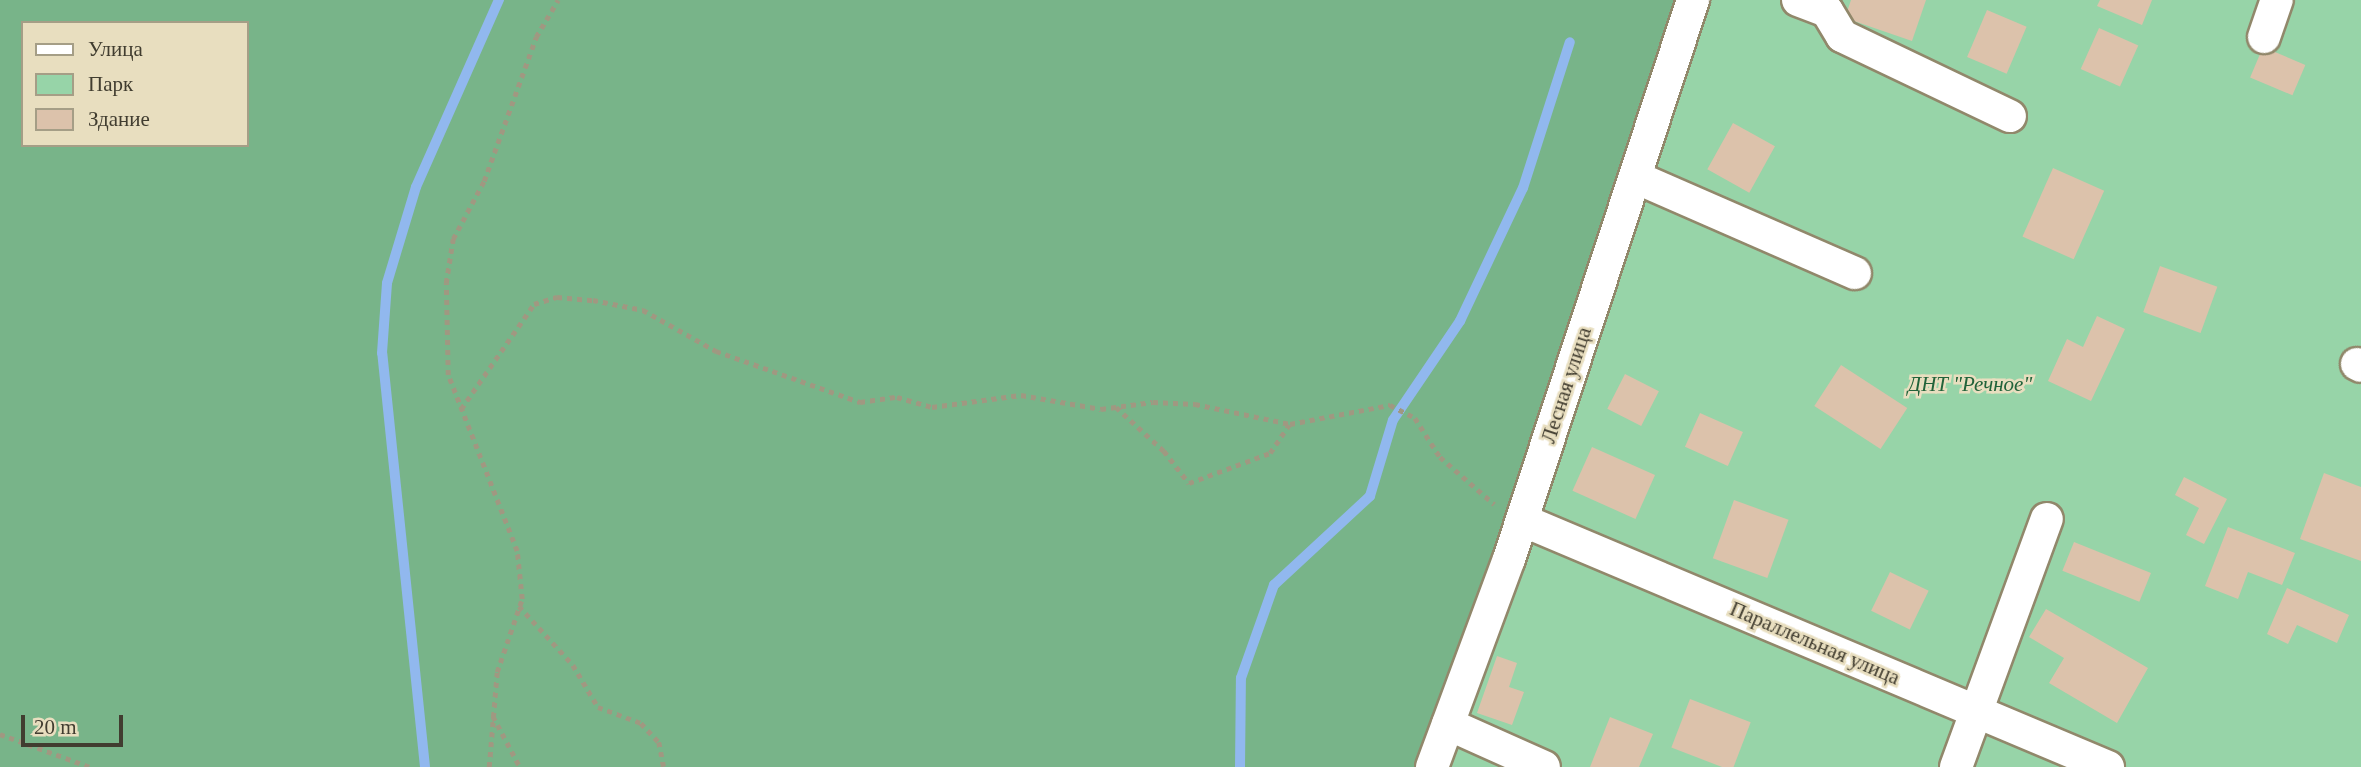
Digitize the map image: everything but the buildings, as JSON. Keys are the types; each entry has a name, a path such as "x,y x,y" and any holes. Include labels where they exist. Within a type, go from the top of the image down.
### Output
{"street":[{"name":"Лесная улица","path":"1432,767 1521,520 1693,0"},
{"path":"1798,0 1827,11 1842,36 2010,116"},
{"path":"2264,37 2277,0"},
{"path":"1635,177 1855,272"},
{"name":"Параллельная улица","path":"1521,520 2108,767"},
{"path":"1956,767 2047,520"},
{"path":"1448,724 1544,767"}],"path":[{"path":"489,767 497,672 519,606 517,551 448,375 446,342 450,322 446,283 453,239 489,170 536,37 558,0"},
{"path":"461,409 520,320 534,304 558,297 643,310 716,351 860,402 897,397 932,407 1021,395 1116,407 1195,404 1290,424 1390,405 1415,418 1440,457 1478,494 1521,520"},
{"path":"1116,407 1164,451 1189,483 1270,453 1290,424"},
{"path":"519,606 573,665 598,707 641,723 659,742 664,767"},
{"path":"493,716 520,767"},
{"path":"0,734 90,767"}],"green space":[{"path":"0,0 1693,0 1432,767 0,767"},
{"name":"ДНТ \"Речное\"","path":"1693,0 2361,0 2361,767 1432,767"}],"waterway":[{"path":"425,767 382,353 387,283 416,187 499,0"},
{"path":"1240,767 1241,678 1274,585 1370,496 1393,420 1460,321 1523,188 1570,42"}]}
